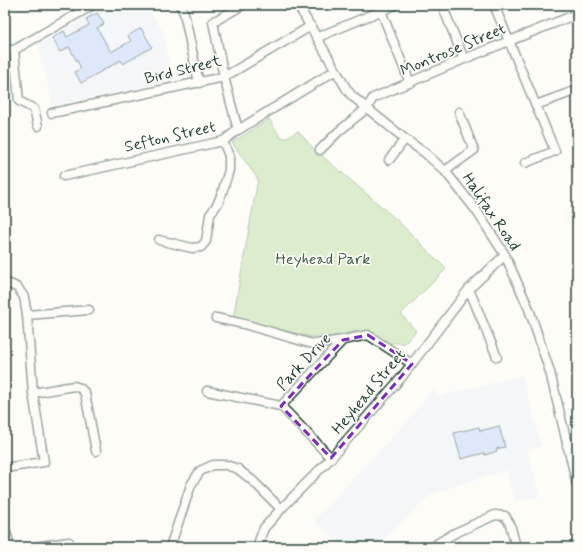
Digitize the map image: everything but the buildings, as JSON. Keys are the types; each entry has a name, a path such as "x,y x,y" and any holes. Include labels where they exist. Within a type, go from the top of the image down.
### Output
{"street":[{"path":"38,126 34,109 19,100 9,50 78,9 93,5"},
{"path":"180,5 184,13 199,83"},
{"path":"238,130 224,77 213,22 233,7 243,5"},
{"name":"Halifax Road","path":"298,5 352,96 405,139 426,153 445,171 476,210 504,255 529,309 550,372 577,485"},
{"path":"318,37 395,5"},
{"path":"442,5 464,59"},
{"path":"494,5 555,151 525,163"},
{"path":"381,11 410,83"},
{"name":"Montrose Street","path":"320,150 366,108 373,98 464,59 577,14"},
{"name":"Bird Street","path":"52,113 224,77 311,26"},
{"name":"Sefton Street","path":"64,176 223,141 238,130 336,70"},
{"path":"536,105 577,90"},
{"path":"445,171 474,150 459,112"},
{"path":"389,160 405,139"},
{"path":"159,240 192,248 201,247 206,242 210,215 218,203 229,170 229,156 223,141"},
{"name":"Heyhead Street","path":"259,547 258,541 264,528 331,458 401,378 469,289 504,255"},
{"path":"5,285 10,284 18,288 24,297 28,316 33,393 44,462 5,468"},
{"path":"469,289 497,357"},
{"path":"28,316 89,310"},
{"path":"216,318 244,324 309,343 316,344 343,340"},
{"name":"Park Drive","path":"281,406 343,340 368,335 412,364"},
{"path":"33,393 74,386 80,388 85,393 96,451"},
{"path":"207,391 281,406 331,458"},
{"path":"567,446 577,444"},
{"path":"170,547 191,485 200,471 214,465 226,465 238,469 281,509"},
{"path":"434,547 455,533 496,515 505,516 510,524 516,547"},
{"path":"5,530 10,547"},
{"path":"34,547 69,542"}],"highlighted area":[{"path":"368,335 412,364 331,458 281,406 343,340"}],"shaded area":[{"path":"105,5 147,5 164,34 171,81 53,106 38,44"},
{"path":"522,376 541,446 527,450 539,496 515,502 507,470 460,484 430,495 375,547 344,547 314,520 402,427 433,390 440,396"}],"green space":[{"name":"Heyhead Park","path":"269,119 280,137 286,138 298,131 313,148 397,220 446,269 401,314 416,331 405,343 390,343 364,332 356,331 338,336 311,337 233,318 258,179 232,143"}]}
